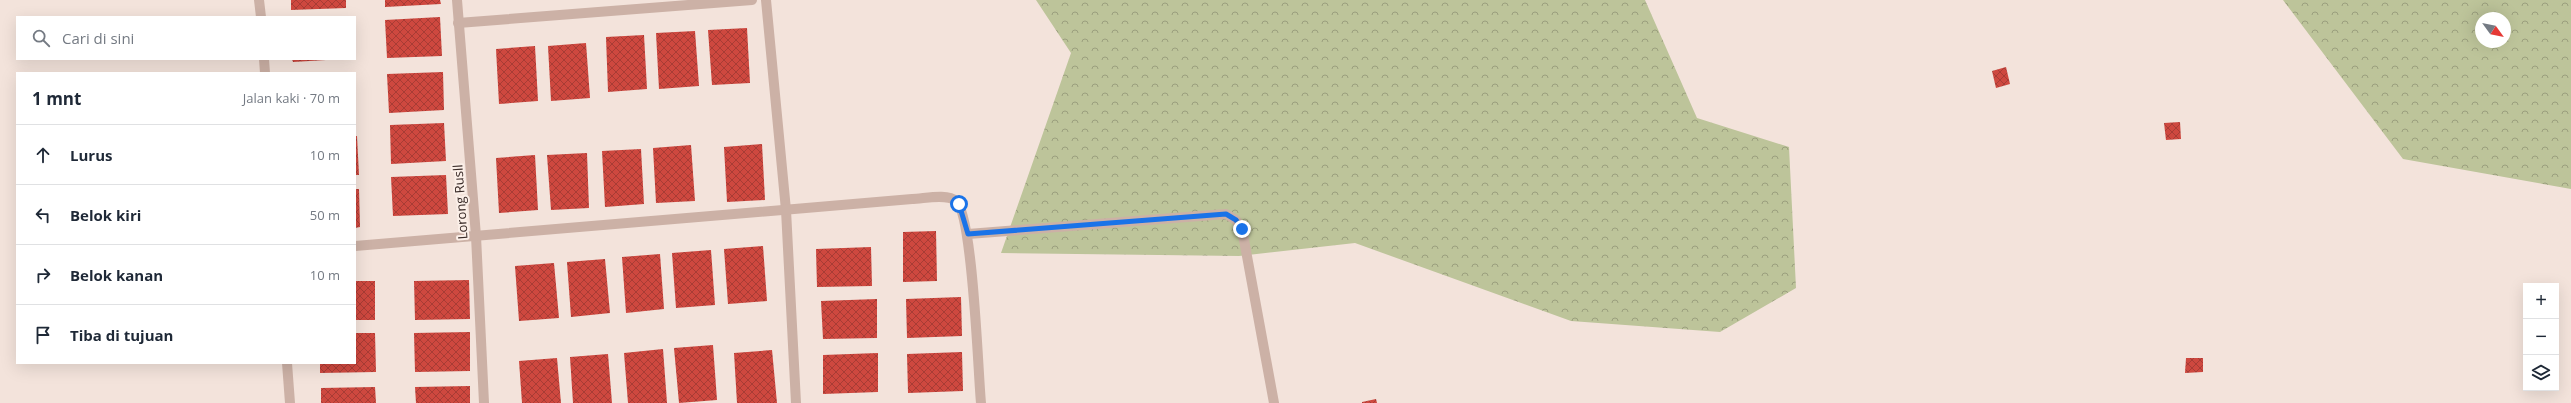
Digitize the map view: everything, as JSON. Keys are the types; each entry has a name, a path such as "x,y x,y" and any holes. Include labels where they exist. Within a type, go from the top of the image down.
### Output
{"street":[{"path":"260,0 261,16"},
{"name":"Lorong Rusll","path":"457,0 476,236 484,403"},
{"path":"458,24 752,0"},
{"path":"766,0 786,210 796,403"},
{"path":"264,60 265,72"},
{"path":"356,246 786,210 951,198 959,204 968,234 981,403"},
{"path":"968,234 1226,214 1236,220 1242,229 1274,403"},
{"path":"287,364 290,403"}],"green space":[{"path":"1036,0 1645,0 1697,118 1789,147 1796,288 1720,332 1571,321 1355,243 1239,256 1001,253 1071,53"},
{"path":"2283,0 2571,0 2571,189 2403,159"}],"building":[{"path":"291,0 346,0 346,8 291,10"},
{"path":"385,0 440,0 441,4 385,7"},
{"path":"440,17 442,56 387,58 385,20"},
{"path":"747,28 750,83 712,85 708,30"},
{"path":"695,31 699,86 659,89 656,33"},
{"path":"644,35 647,89 608,92 606,37"},
{"path":"586,43 590,98 551,101 548,46"},
{"path":"535,46 538,101 499,104 496,49"},
{"path":"292,60 326,60 293,62"},
{"path":"2006,67 2010,84 1996,88 1992,71"},
{"path":"443,72 444,110 389,113 387,74"},
{"path":"2180,122 2181,139 2166,140 2164,123"},
{"path":"444,123 446,161 391,164 390,125"},
{"path":"356,136 357,136 359,175 356,175"},
{"path":"762,144 765,200 727,202 724,147"},
{"path":"691,145 695,201 656,203 653,148"},
{"path":"641,149 644,204 605,207 602,151"},
{"path":"587,153 589,208 551,210 547,155"},
{"path":"535,155 538,210 499,213 496,158"},
{"path":"446,175 448,214 393,216 391,177"},
{"path":"356,189 359,189 360,227 356,228"},
{"path":"936,231 937,281 903,282 903,232"},
{"path":"763,246 767,301 728,304 724,249"},
{"path":"871,247 872,286 817,287 816,249"},
{"path":"711,250 715,305 676,308 672,253"},
{"path":"660,254 664,309 626,313 622,257"},
{"path":"605,259 610,313 571,317 567,262"},
{"path":"554,263 559,318 519,321 515,266"},
{"path":"469,280 470,319 415,320 414,281"},
{"path":"356,281 375,281 375,320 356,320"},
{"path":"961,297 962,336 907,338 906,299"},
{"path":"877,299 877,338 823,339 821,301"},
{"path":"470,332 470,371 415,372 414,333"},
{"path":"356,333 375,333 376,372 320,373 320,364 356,364"},
{"path":"713,345 717,400 679,403 674,348"},
{"path":"663,349 667,403 628,403 624,353"},
{"path":"772,350 777,403 737,403 734,353"},
{"path":"962,352 963,391 908,393 907,354"},
{"path":"878,353 878,392 823,394 823,355"},
{"path":"608,354 612,403 573,403 570,357"},
{"path":"557,358 561,403 522,403 519,361"},
{"path":"2186,358 2203,358 2203,372 2185,373"},
{"path":"470,386 470,403 416,403 415,387"},
{"path":"375,387 376,403 321,403 321,388"},
{"path":"1376,399 1377,403 1362,403 1362,402"}],"route":[{"path":"959,204 964,214 968,234 1226,214 1236,220 1242,229"}]}
